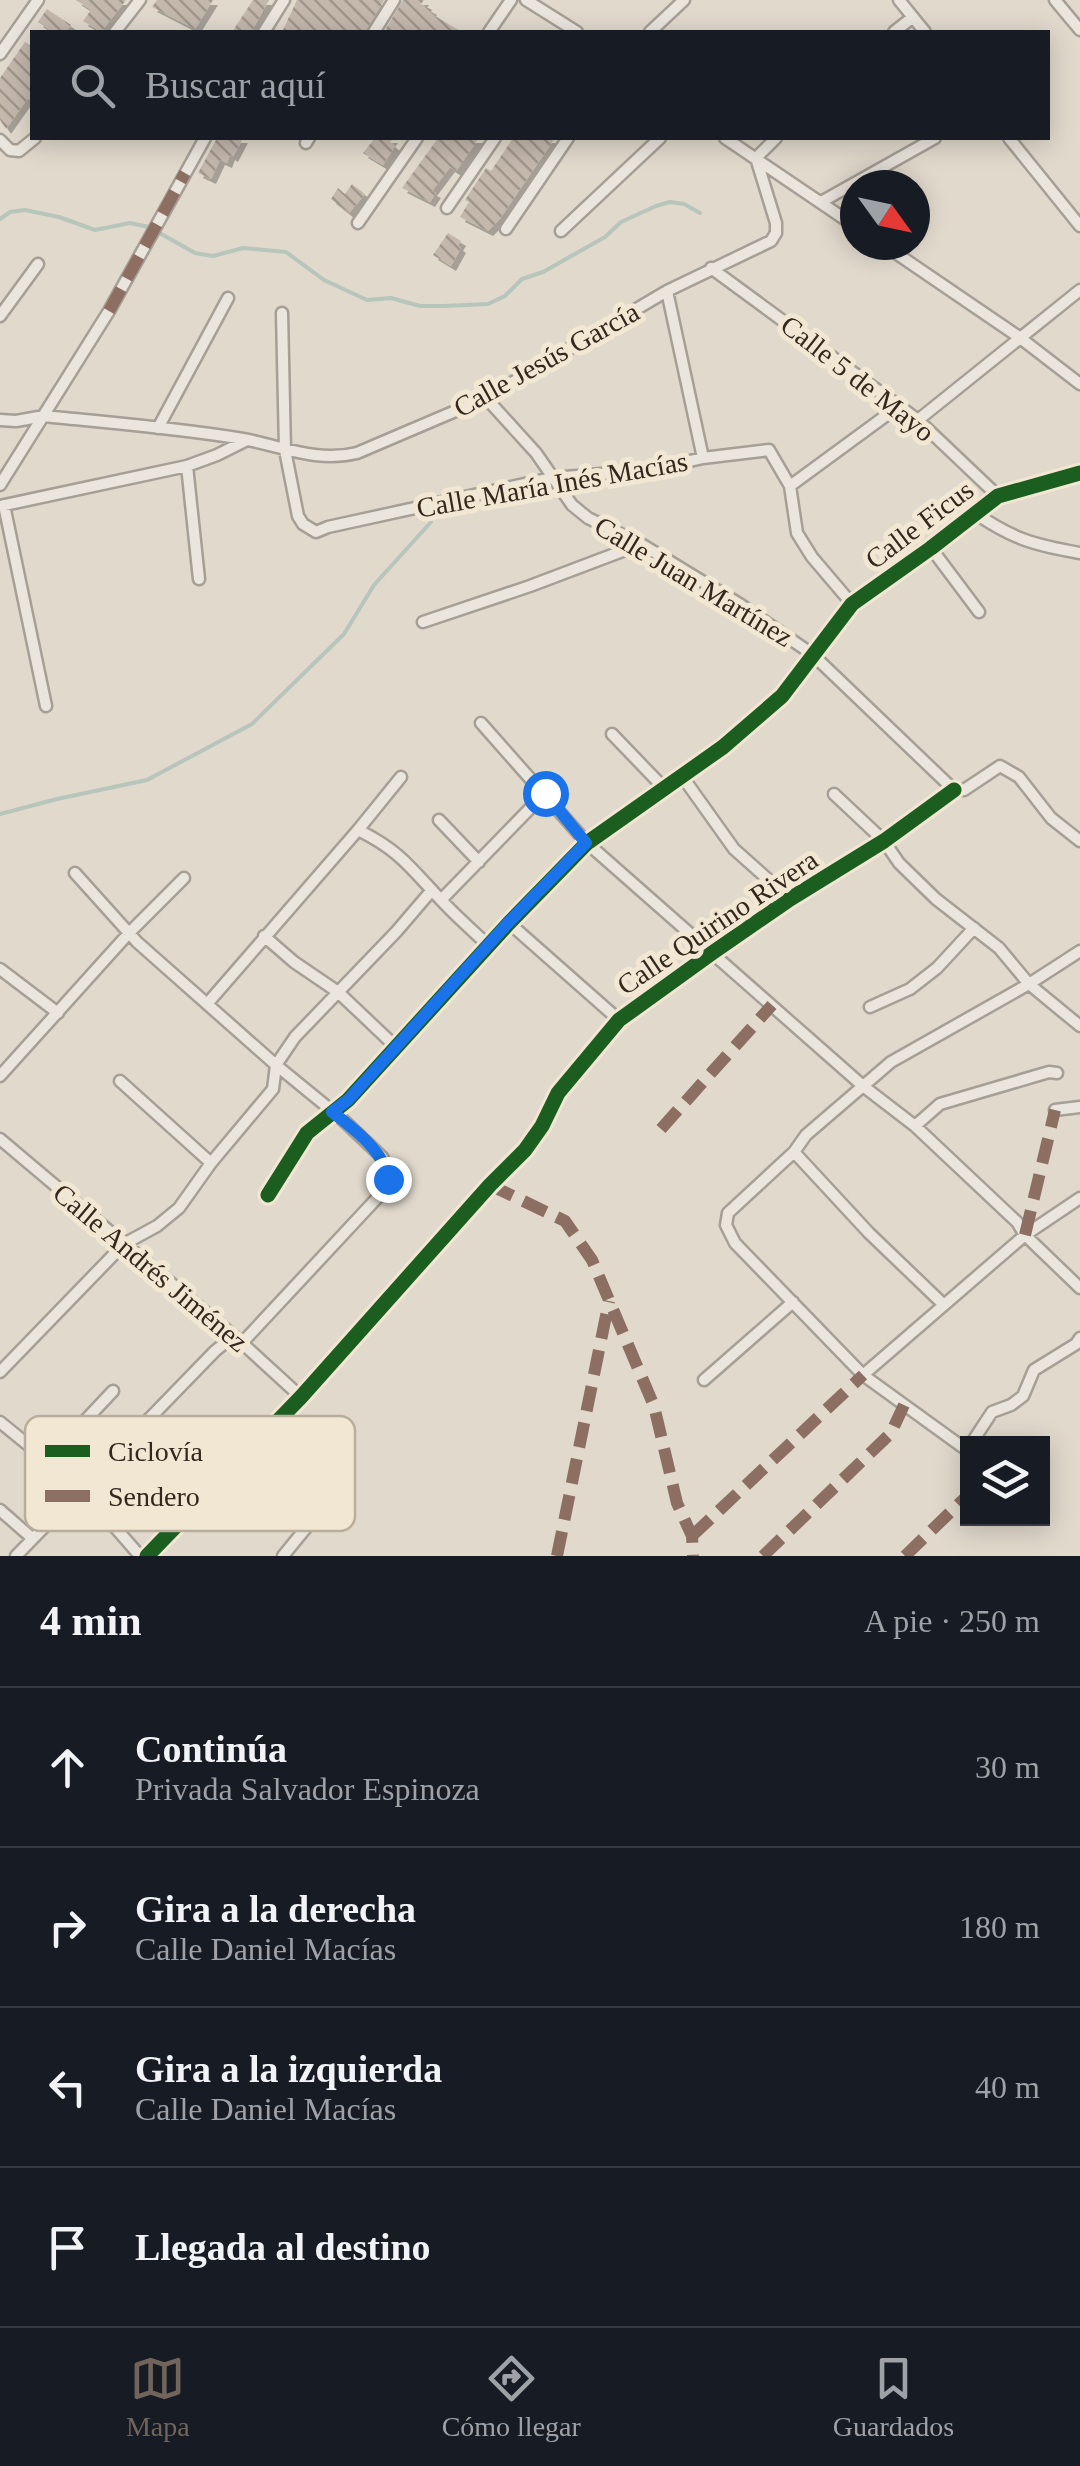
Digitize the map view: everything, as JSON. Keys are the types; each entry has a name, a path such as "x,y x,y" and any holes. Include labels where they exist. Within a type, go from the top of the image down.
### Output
{"street":[{"path":"0,54 38,0"},
{"path":"117,30 140,0"},
{"path":"265,30 284,0"},
{"path":"375,30 394,0"},
{"path":"490,30 511,0"},
{"path":"526,0 570,30"},
{"path":"652,30 684,0"},
{"path":"899,0 923,30"},
{"path":"1055,0 1080,30"},
{"path":"897,30 913,17"},
{"path":"0,140 10,150 19,151 33,140"},
{"path":"0,485 109,310 204,140"},
{"path":"358,224 416,140"},
{"path":"447,208 494,140"},
{"path":"506,229 567,140"},
{"path":"561,231 658,140"},
{"path":"727,140 840,215"},
{"path":"756,158 774,140"},
{"path":"821,202 930,140"},
{"path":"1011,140 1080,226"},
{"name":"Calle Jesús García","path":"0,420 44,416 248,440 314,456 356,453 486,398 667,291 770,240 776,233 776,223 756,158"},
{"path":"906,260 1020,337 1080,384"},
{"path":"0,316 38,264"},
{"name":"Calle 5 de Mayo","path":"712,268 918,420 998,496"},
{"path":"918,420 1080,290"},
{"path":"667,291 703,458"},
{"path":"158,428 228,298"},
{"path":"282,313 285,450"},
{"name":"Calle Juan Martínez","path":"486,398 536,453 572,505 588,518 641,544 741,605 812,654 954,790"},
{"path":"852,604 797,534 790,486 898,406"},
{"path":"46,706 2,506 186,466 248,440"},
{"name":"Calle María Inés Macías","path":"285,450 298,516 316,532 328,526 552,478 651,470 703,458 770,450 790,486"},
{"path":"186,466 199,579"},
{"name":"Calle Ficus","path":"268,1195 308,1134 337,1115 508,923 586,843 724,747 782,696 852,604 998,496 1080,473"},
{"path":"974,513 1006,534 1044,547 1080,553"},
{"path":"422,622 641,544"},
{"path":"931,548 980,612"},
{"path":"481,723 586,843 863,1086 915,1126 1080,1288"},
{"path":"612,734 664,788"},
{"path":"954,790 964,790 1000,766 1019,777 1051,818 1080,841"},
{"name":"Calle Quirino Rivera","path":"682,776 734,849 790,899"},
{"path":"207,1004 400,777"},
{"name":"Calle Quirino Rivera","path":"281,1416 526,1150 558,1093 619,1020 712,952 884,841 954,790"},
{"path":"441,900 545,793"},
{"path":"834,794 884,841 899,864 936,899 999,948 1029,984 1080,1026"},
{"path":"439,820 479,862"},
{"path":"358,830 383,842 408,862 489,946"},
{"path":"75,873 130,934 337,1115 382,1158 388,1169 388,1179 378,1197 242,1343 226,1342 151,1416"},
{"path":"0,1076 184,878"},
{"path":"0,1372 124,1244 157,1226 179,1208 273,1089 276,1065 294,1037 432,890"},
{"path":"508,923 619,1020"},
{"path":"870,1007 910,989 937,968 974,928"},
{"path":"264,936 338,992 396,1047"},
{"path":"960,1446 863,1375 735,1243 726,1225 728,1212 794,1152 806,1135 890,1062 1029,984 1080,950"},
{"path":"0,969 58,1012"},
{"path":"915,1126 940,1104 1057,1072"},
{"path":"120,1081 211,1163"},
{"path":"1055,1110 1080,1107"},
{"name":"Calle Andrés Jiménez","path":"0,1140 242,1343 300,1397"},
{"path":"794,1152 870,1234 944,1305"},
{"path":"863,1375 1025,1235 1080,1198"},
{"path":"704,1380 794,1302"},
{"path":"977,1436 992,1412 1011,1406 1024,1396 1034,1370 1080,1338"},
{"path":"89,1416 113,1390"},
{"path":"0,1422 25,1442"},
{"path":"0,1510 32,1538"},
{"path":"16,1556 39,1531"},
{"path":"120,1531 143,1556"},
{"name":"Calle Quirino Rivera","path":"143,1556 168,1531"},
{"path":"282,1556 303,1531"}],"building":[{"path":"76,0 126,0 103,30 83,21 91,10"},
{"path":"157,0 213,0 195,29 152,7"},
{"path":"253,0 269,0 252,30 233,30"},
{"path":"297,0 384,0 366,30 283,30"},
{"path":"403,0 424,0 421,4 432,10 430,13 459,30 385,30"},
{"path":"47,9 71,25 67,30 50,30 38,22"},
{"path":"25,42 30,46 30,100 6,129 0,120 0,78"},
{"path":"216,140 242,140 227,163 220,160 211,179 198,173"},
{"path":"373,140 392,140 395,146 383,165 363,153"},
{"path":"437,140 478,140 456,171 450,167 432,191 436,193 430,202 402,188"},
{"path":"512,140 554,140 488,231 460,217 469,202 465,200 486,168 491,171"},
{"path":"352,184 365,194 349,213 331,199 338,188 345,194"},
{"path":"448,233 461,241 451,266 433,255"}],"waterway":[{"path":"0,219 10,212 25,210 95,230 130,223 149,227 195,253 213,256 243,248 286,252 324,280 367,300 391,298 420,306 443,306 488,304 505,296 522,279 543,272 605,237 621,222 656,206 684,204 700,213"},
{"path":"0,814 147,780 252,724 344,634 374,585 431,522"}],"marked path":[{"path":"109,311 185,173"},
{"path":"661,1129 772,1005"},
{"path":"1025,1235 1055,1110"},
{"path":"490,1185 565,1221 592,1260 654,1406 677,1503 692,1536 693,1556"},
{"path":"557,1556 609,1301"},
{"path":"692,1536 863,1375"},
{"path":"763,1556 891,1433 904,1405"},
{"path":"905,1556 960,1503"}],"cycle path":[{"path":"268,1195 307,1133 348,1100 587,843 723,747 782,696 852,604 998,496 1080,473"},
{"path":"283,1416 525,1150 558,1093 619,1020 954,790"},
{"path":"147,1556 171,1531"}],"route":[{"path":"388,1179 382,1158 332,1112 348,1100 586,843 545,793"}]}
